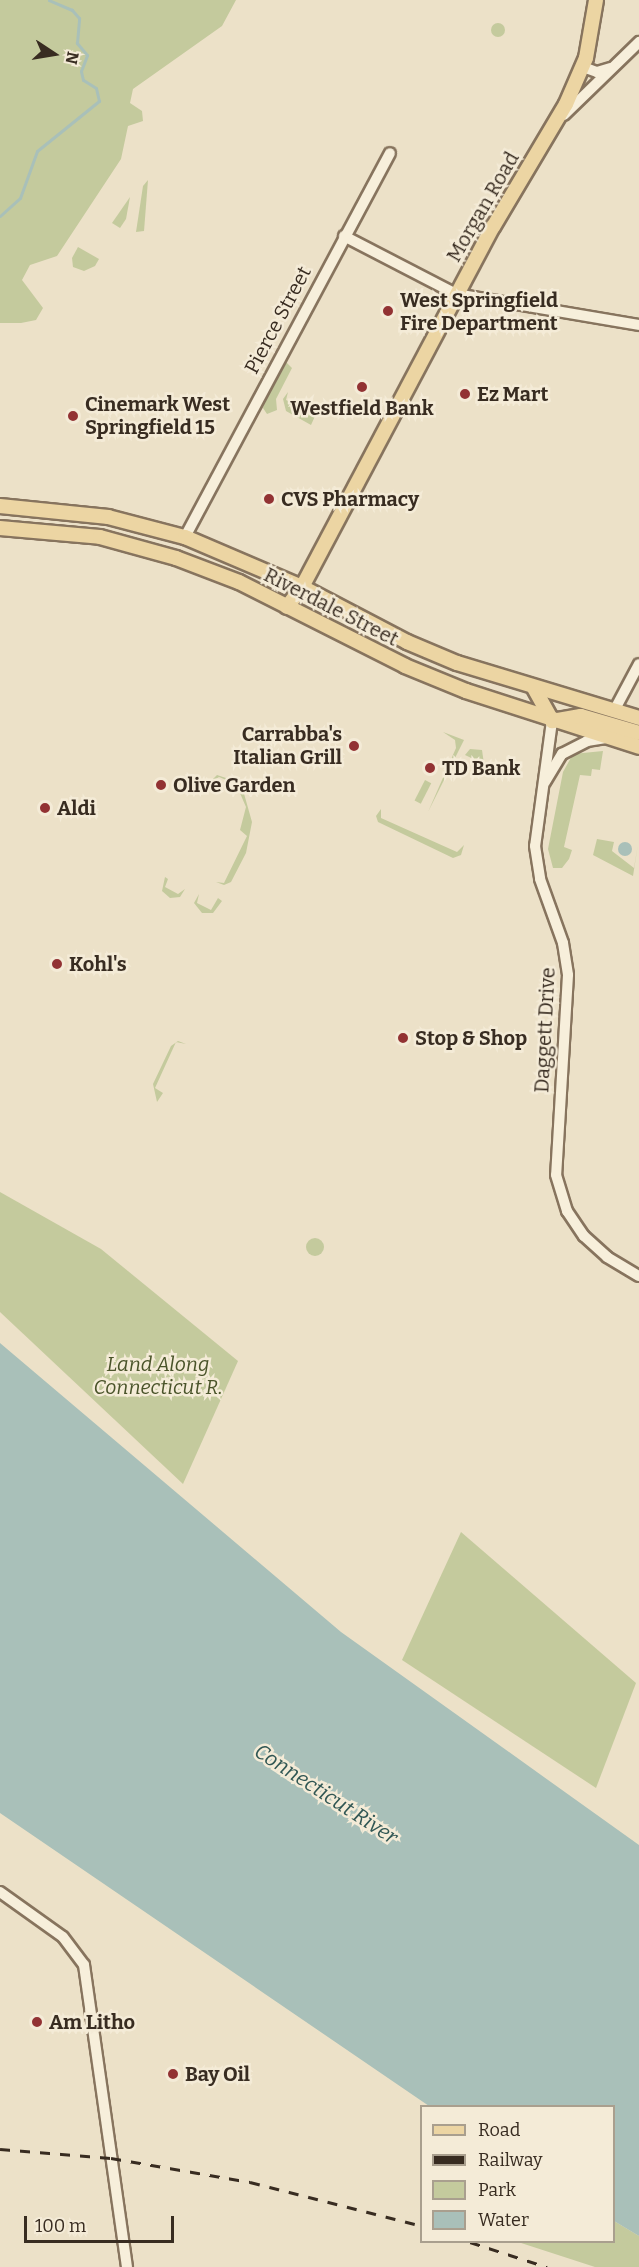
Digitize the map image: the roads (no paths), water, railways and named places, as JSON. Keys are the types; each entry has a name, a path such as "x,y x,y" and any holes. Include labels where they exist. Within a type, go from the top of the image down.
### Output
{"main road":[{"name":"Morgan Road","path":"287,607 302,587 456,294 554,124 583,67 596,0"},
{"name":"Riverdale Street","path":"0,506 108,517 185,537 302,587 406,642 457,663 639,718"},
{"name":"Riverdale Street","path":"0,528 99,537 141,546 239,582 405,666 552,722 639,747"},
{"path":"302,587 303,615"},
{"path":"534,688 552,722 566,716 581,716 639,734"}],"street":[{"path":"554,124 639,42"},
{"path":"583,67 604,71 624,57"},
{"name":"Pierce Street","path":"185,537 390,153"},
{"path":"344,236 456,294 639,325"},
{"path":"614,711 639,664"},
{"name":"Daggett Drive","path":"552,722 536,861 563,943 568,984 555,1151 558,1182 567,1210 589,1242 639,1276"},
{"path":"545,782 562,754 587,741 606,738"},
{"path":"0,1892 63,1936 84,1965 127,2267"}],"water":[{"path":"625,842 630,844 632,849 630,854 625,856 620,854 618,849 620,844"},
{"name":"Connecticut River","path":"0,1343 341,1632 639,1845 639,2236 615,2222 615,2105 428,2105 0,1813"}],"waterway":[{"path":"0,216 20,198 37,151 99,101 96,88 83,80 81,71 87,55 77,43 79,18 72,10 49,0"}],"railway":[{"path":"0,2149 111,2158 250,2182 420,2225"},
{"path":"473,2243 547,2267"}],"place":[{"name":"West Springfield Fire Department","path":"388,311"},
{"name":"Westfield Bank","path":"362,387"},
{"name":"Ez Mart","path":"465,394"},
{"name":"Cinemark West Springfield 15","path":"73,416"},
{"name":"CVS Pharmacy","path":"269,499"},
{"name":"Carrabba's Italian Grill","path":"354,746"},
{"name":"TD Bank","path":"430,768"},
{"name":"Olive Garden","path":"161,785"},
{"name":"Aldi","path":"45,808"},
{"name":"Kohl's","path":"57,964"},
{"name":"Stop & Shop","path":"403,1038"},
{"name":"Am Litho","path":"37,2022"},
{"name":"Bay Oil","path":"173,2074"}],"park label":[{"name":"Land Along Connecticut R.","path":"158,1376"}]}
